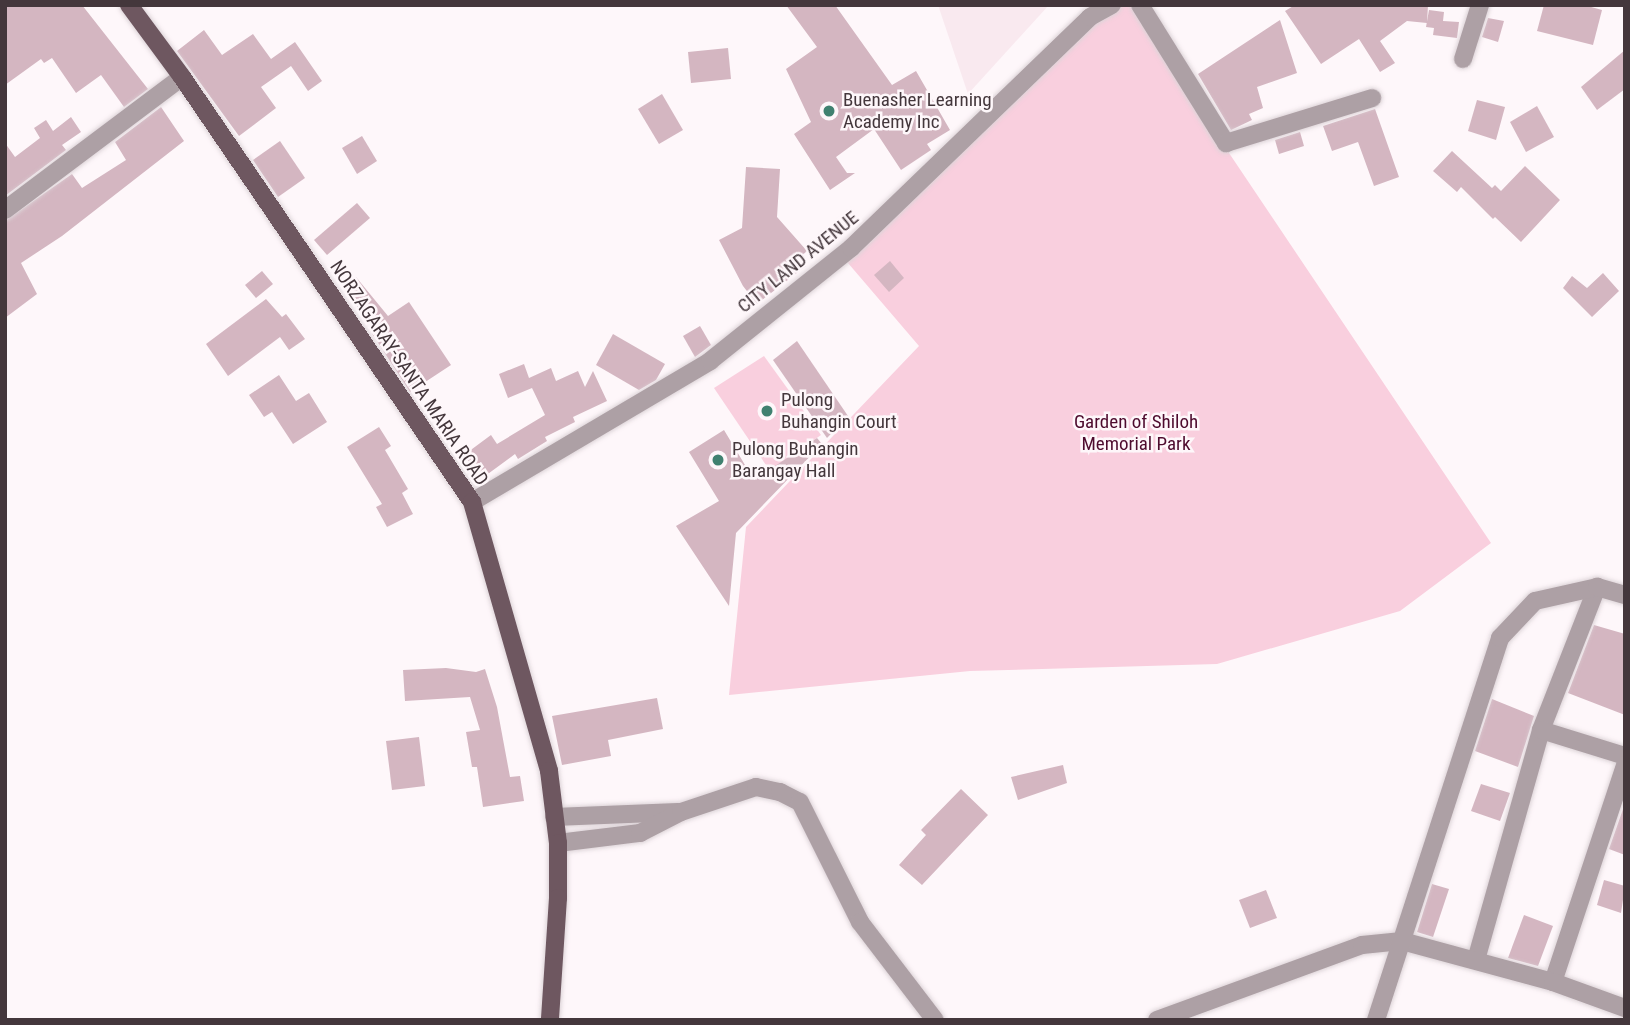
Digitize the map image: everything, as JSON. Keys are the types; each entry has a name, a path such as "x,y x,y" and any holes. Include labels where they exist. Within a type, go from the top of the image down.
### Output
{"main road":[{"name":"NORZAGARAY-SANTA MARIA ROAD","path":"129,5 182,77 472,502 549,771 558,843 558,898 550,1020"}],"street":[{"name":"CITY LAND AVENUE","path":"472,502 710,361 850,248 1090,18 1112,5"},
{"path":"1140,5 1226,144 1372,98"},
{"path":"1463,59 1480,5"},
{"path":"5,210 182,77"},
{"path":"1376,1020 1500,638 1535,601 1597,587 1625,595"},
{"path":"1476,960 1541,730 1597,587"},
{"path":"1541,730 1625,757"},
{"path":"1553,982 1625,765"},
{"path":"558,843 640,833 681,813 756,787 780,792 800,802 860,922 935,1020"},
{"path":"554,817 681,813"},
{"path":"1157,1020 1362,945 1402,941 1553,982 1625,1008"}],"shaded area":[{"path":"938,5 1049,5 968,94"}],"green space":[{"name":"Garden of Shiloh Memorial Park","path":"1112,5 1138,5 1186,89 1491,543 1400,611 1217,664 970,671 729,695 746,527 919,346 842,256"},
{"name":"Pulong Buhangin Court","path":"764,356 821,435 770,471 714,388"}],"building":[{"path":"5,5 82,5 148,89 124,107 101,75 76,93 52,58 44,63 41,59 5,85"},
{"path":"786,5 835,5 892,85 916,71 950,130 927,144 931,150 901,170 874,129 836,157 847,173 855,173 830,190 794,134 811,122 786,69 817,47"},
{"path":"1295,5 1428,5 1427,23 1407,21 1380,41 1395,63 1380,72 1359,39 1321,64 1285,11"},
{"path":"1544,5 1584,5 1602,10 1593,45 1537,31"},
{"path":"1429,10 1444,12 1443,21 1459,22 1457,38 1433,35 1434,28 1426,27"},
{"path":"1488,18 1504,21 1498,42 1482,37"},
{"path":"1280,20 1297,73 1257,87 1263,108 1249,114 1252,120 1231,130 1198,74"},
{"path":"204,30 222,55 253,34 271,59 295,42 322,81 308,91 291,66 261,87 276,108 239,136 177,51"},
{"path":"728,48 731,79 691,83 688,52"},
{"path":"1625,50 1625,89 1597,110 1581,87"},
{"path":"662,94 683,130 659,144 638,109"},
{"path":"1477,100 1505,107 1496,140 1468,131"},
{"path":"1537,106 1554,137 1526,152 1510,122"},
{"path":"161,107 184,141 62,236 21,263 37,294 5,318 5,221 72,174 82,188 126,160 115,142"},
{"path":"1375,109 1399,177 1374,186 1358,142 1332,151 1323,126"},
{"path":"71,117 81,132 62,145 66,150 5,196 5,143 15,157 40,138 34,128 46,120 53,131"},
{"path":"1300,132 1304,146 1279,154 1275,140"},
{"path":"362,136 377,161 357,174 342,148"},
{"path":"280,141 305,178 278,197 253,160"},
{"path":"1452,151 1492,188 1495,185 1501,191 1525,166 1560,200 1521,242 1461,187 1457,192 1433,171"},
{"path":"746,167 780,169 777,217 807,251 799,258 806,266 757,304 743,286 719,240 742,228"},
{"path":"357,203 370,218 327,255 314,240"},
{"path":"890,261 904,278 889,292 874,275"},
{"path":"262,271 273,284 256,298 245,285"},
{"path":"1603,273 1619,291 1592,317 1563,288 1572,276 1587,288"},
{"path":"356,277 388,316 409,302 451,365 410,392 369,329 373,326 342,287"},
{"path":"266,299 282,317 286,314 305,339 289,350 280,337 228,376 206,344"},
{"path":"700,326 711,345 695,357 683,336"},
{"path":"613,334 665,364 656,380 639,390 596,365"},
{"path":"797,341 848,416 827,438 773,360"},
{"path":"524,364 529,378 551,368 556,381 578,371 585,387 593,371 607,401 573,417 575,422 545,437 547,441 518,459 515,454 481,479 464,455 491,435 497,444 545,415 532,388 508,398 499,374"},
{"path":"279,375 296,401 309,393 327,422 293,444 272,412 264,417 249,395"},
{"path":"379,427 391,446 385,450 408,489 402,493 413,514 387,527 376,507 382,504 347,447"},
{"path":"724,430 754,480 817,438 822,444 736,533 729,606 676,526 719,501 689,452"},
{"path":"1594,625 1625,634 1625,715 1568,693"},
{"path":"446,668 476,672 485,669 497,707 510,777 520,776 524,801 483,807 477,767 472,767 466,732 480,730 470,697 405,701 403,670"},
{"path":"657,698 663,729 608,740 611,756 562,765 552,716"},
{"path":"1492,699 1534,716 1518,767 1475,751"},
{"path":"419,737 425,786 392,790 386,741"},
{"path":"1063,765 1067,783 1018,800 1011,777"},
{"path":"1481,784 1510,793 1500,821 1471,811"},
{"path":"961,789 988,815 922,885 899,865 926,835 921,830"},
{"path":"1623,809 1625,810 1625,855 1609,849"},
{"path":"1604,880 1625,886 1621,913 1597,905"},
{"path":"1432,884 1449,889 1433,937 1417,932"},
{"path":"1266,890 1277,918 1250,928 1239,900"},
{"path":"1524,915 1553,926 1538,966 1508,958"}],"place":[{"name":"Buenasher Learning Academy Inc","path":"829,111"},
{"name":"Pulong Buhangin Court","path":"767,411"},
{"name":"Pulong Buhangin Barangay Hall","path":"718,460"}]}
